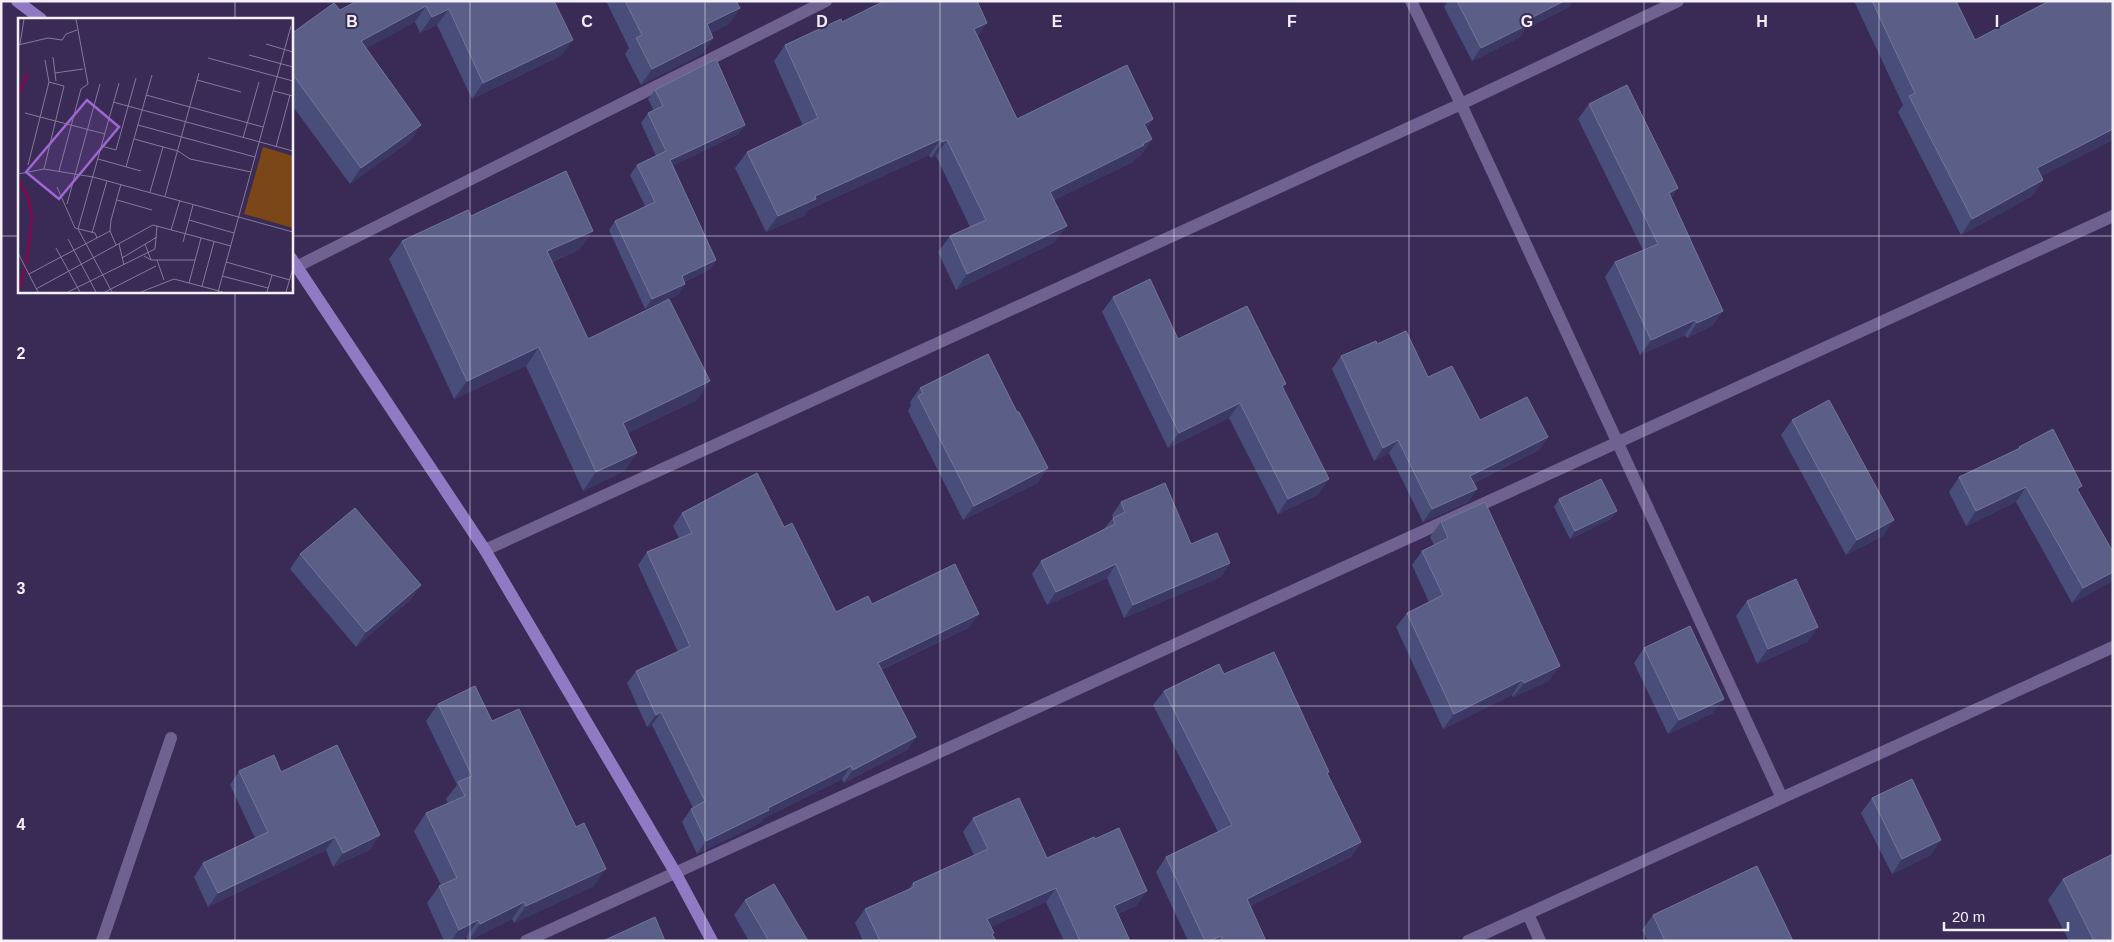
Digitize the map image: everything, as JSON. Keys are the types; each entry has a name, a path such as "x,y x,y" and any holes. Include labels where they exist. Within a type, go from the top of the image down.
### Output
{"main road":[{"path":"17,1 40,18"},
{"path":"295,262 485,550 675,872 712,941"}],"street":[{"path":"295,262 826,1"},
{"path":"1411,1 1461,104 1782,798"},
{"path":"485,550 1461,104 1678,1"},
{"path":"526,941 2113,216"},
{"path":"1468,941 2113,647"},
{"path":"102,941 171,738"},
{"path":"1528,914 1540,941"}],"building":[{"path":"357,1 554,1 573,40 483,83 449,9 432,17 426,6 361,41 421,125 361,168 292,73 292,33 334,3 340,10"},
{"path":"625,1 736,1 740,8 707,24 713,38 652,69 636,38 642,35"},
{"path":"884,1 977,1 987,23 974,29 1017,119 1127,65 1153,119 1144,124 1152,139 1144,145 1050,192 1067,226 967,274 950,236 986,220 947,140 942,142 941,139 815,196 816,199 778,216 747,152 818,118 785,45 841,19 842,22"},
{"path":"1457,1 1564,1 1527,20 1529,24 1481,48"},
{"path":"1872,1 1956,1 1975,40 2049,1 2113,1 2113,129 2037,168 2043,180 1972,219 1909,96 1915,93"},
{"path":"716,59 745,125 670,160 716,260 682,276 685,284 652,299 615,221 655,202 637,165 666,151 648,113 663,106 655,90"},
{"path":"1627,85 1678,188 1669,193 1723,311 1697,323 1695,320 1651,340 1615,262 1658,244 1589,104"},
{"path":"566,171 593,231 547,251 588,339 669,299 710,381 623,423 637,453 596,472 539,347 467,381 402,241 468,210 471,216"},
{"path":"1150,279 1178,339 1247,306 1286,384 1282,386 1329,479 1288,499 1240,403 1179,433 1113,297"},
{"path":"1406,331 1428,377 1452,366 1480,420 1527,397 1548,437 1470,476 1477,489 1432,509 1398,440 1383,448 1341,356 1376,341 1377,344"},
{"path":"988,354 1048,468 974,506 918,396 923,393 920,388"},
{"path":"1829,400 1894,520 1857,540 1792,420"},
{"path":"2053,429 2082,486 2077,489 2113,552 2113,572 2083,588 2026,487 1976,511 1959,477 2020,448"},
{"path":"757,473 784,527 792,523 836,612 868,596 872,604 955,564 979,614 878,663 916,737 853,770 851,766 706,841 691,809 705,801 661,712 656,715 636,671 690,646 647,552 692,533 682,513"},
{"path":"1601,479 1617,511 1575,531 1559,499"},
{"path":"1165,483 1191,544 1217,533 1230,563 1133,605 1116,564 1056,592 1041,561 1115,524 1113,518 1125,512 1121,502"},
{"path":"1485,502 1560,666 1524,683 1522,680 1454,714 1407,613 1443,595 1422,551 1448,538 1441,522"},
{"path":"355,508 421,585 366,632 300,554"},
{"path":"1796,579 1818,627 1768,649 1747,601"},
{"path":"1690,626 1724,699 1679,720 1644,648"},
{"path":"1274,652 1329,772 1327,773 1361,842 1247,899 1266,941 1223,941 1221,936 1205,941 1166,857 1232,825 1164,691 1219,664 1224,674"},
{"path":"475,686 492,721 519,709 576,827 584,823 606,869 526,906 524,902 480,924 478,920 459,930 439,886 457,878 426,813 465,796 458,782 472,776 438,704"},
{"path":"337,745 380,835 343,853 335,837 218,893 203,863 268,832 239,771 274,755 281,772"},
{"path":"1912,779 1941,840 1902,859 1872,798"},
{"path":"1019,798 1047,858 1119,828 1147,891 1114,906 1130,941 1080,941 1056,888 987,919 996,941 880,941 865,909 914,887 913,883 988,849 973,818"},
{"path":"2113,854 2113,941 2094,941 2063,879"},
{"path":"1757,866 1793,941 1665,941 1653,915"},
{"path":"774,884 808,941 769,941 745,900"},
{"path":"655,917 665,941 603,941"}]}
